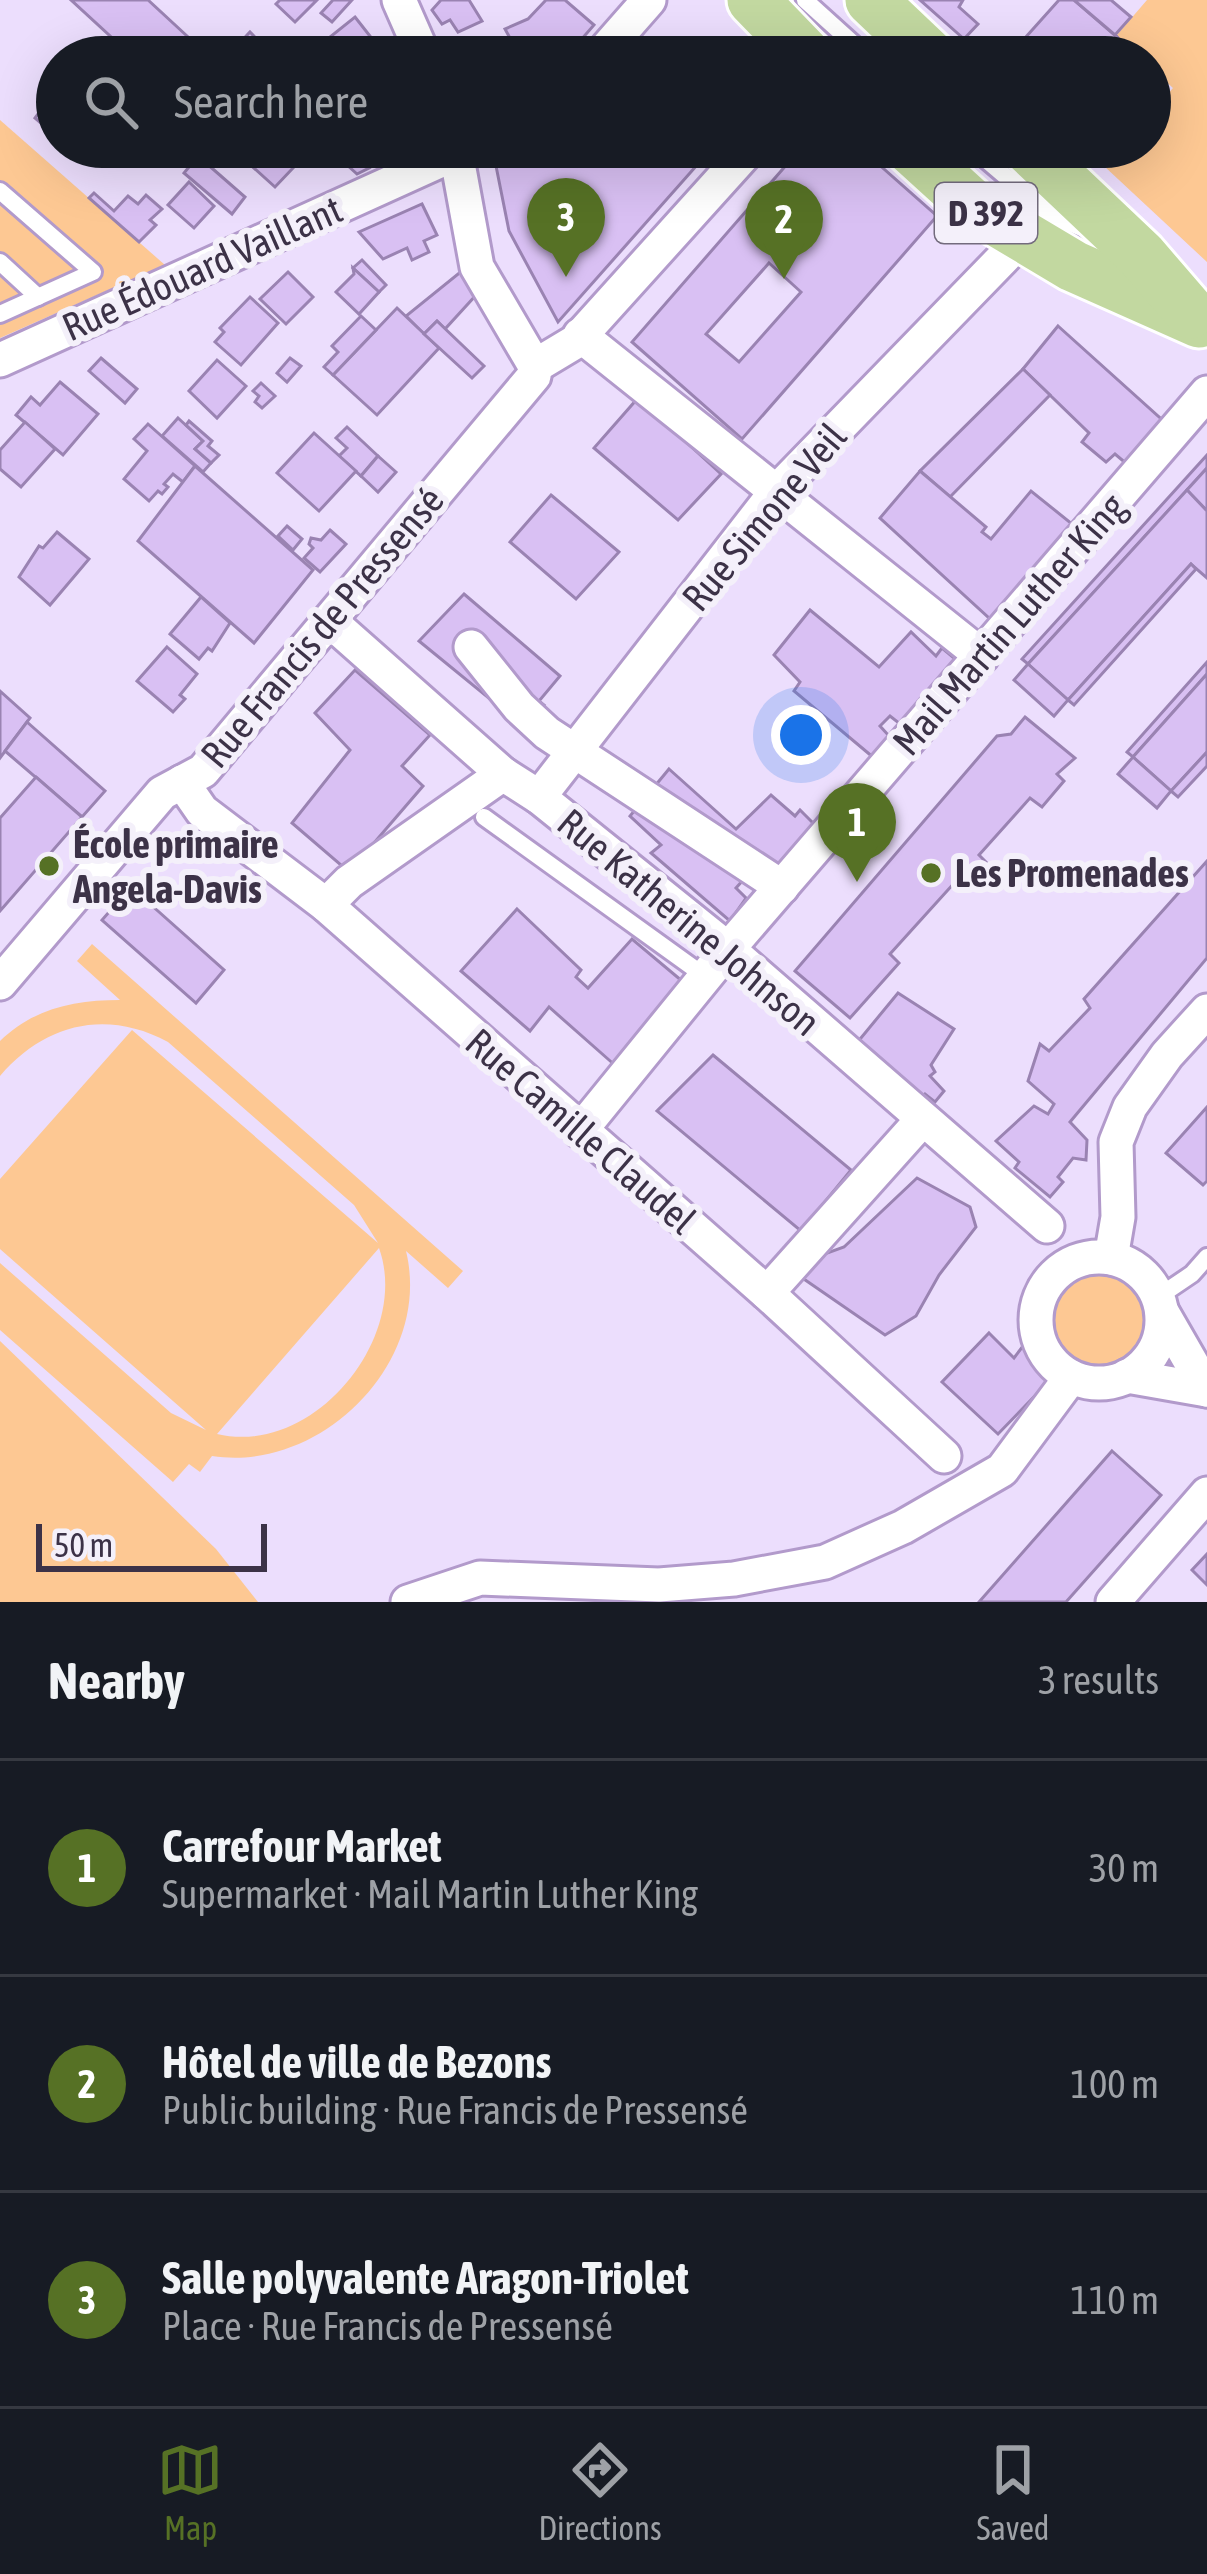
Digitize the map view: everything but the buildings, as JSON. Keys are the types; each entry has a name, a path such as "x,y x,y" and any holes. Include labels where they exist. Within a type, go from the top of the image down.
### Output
{"main road":[{"path":"753,0 788,36"},
{"path":"871,0 909,36"},
{"name":"D 392","path":"932,168 976,208 1072,266 1203,326"},
{"name":"D 392","path":"1049,168 1141,255 1203,326"}],"street":[{"path":"400,0 415,36"},
{"path":"617,36 649,0"},
{"name":"Rue Édouard Vaillant","path":"0,359 419,168"},
{"path":"464,168 478,267 535,366"},
{"name":"Rue Francis de Pressensé","path":"0,983 162,793 203,771 534,376 535,366 580,335 732,168"},
{"name":"Rue Simone Veil","path":"538,797 775,493 1008,253"},
{"path":"580,335 982,656"},
{"name":"Mail Martin Luther King","path":"580,1131 728,949 1207,393"},
{"name":"Rue Katherine Johnson","path":"330,621 503,774 728,949 1047,1226"},
{"path":"471,647 547,733 782,887"},
{"path":"326,905 349,882 503,774"},
{"name":"Rue Camille Claudel","path":"182,782 202,811 326,905 767,1292 944,1456"},
{"path":"1111,1258 1118,1217 1117,1142 1130,1107 1167,1055 1207,1011"},
{"path":"767,1292 922,1120"},
{"path":"1160,1304 1155,1350 1127,1376 1090,1383 1071,1377 1044,1353 1035,1318 1039,1300 1060,1270 1093,1257 1111,1258 1139,1271 1160,1304 1207,1390"},
{"path":"1127,1376 1207,1390"},
{"path":"408,1602 480,1578 659,1585 734,1579 825,1562 903,1527 1002,1470 1071,1377"},
{"path":"1113,1602 1207,1494"}],"lane":[{"path":"805,0 845,36"},
{"path":"996,168 1051,215 1141,255"},
{"path":"0,191 93,272 0,314"},
{"path":"1051,215 1072,266"},
{"path":"0,262 38,297"},
{"path":"484,817 706,977"},
{"path":"1160,1304 1207,1257"},
{"name":"Rue Camille Claudel","path":"944,1456 976,1486"}],"shaded area":[{"path":"1147,0 1207,0 1207,262 1106,168 1171,168 1171,36 1116,36"},
{"path":"0,120 36,152 36,168 55,168 165,265 0,338"},
{"path":"92,944 463,1271 448,1288 406,1251 410,1292 402,1332 385,1369 360,1402 328,1428 292,1447 253,1457 212,1456 200,1472 189,1464 173,1482 0,1330 0,1263 171,1413 206,1430 0,1249 0,1179 132,1030 378,1243 354,1205 168,1042 122,1026 78,1027 37,1044 0,1076 0,1041 27,1021 71,1004 120,1000 77,961","holes":["379,1248 385,1282 381,1318 367,1352 346,1383 319,1409 288,1427 253,1436 217,1434"]},
{"path":"1099,1271 1127,1279 1141,1293 1149,1321 1141,1349 1127,1363 1099,1371 1071,1363 1057,1349 1049,1321 1057,1293 1071,1279"},
{"path":"0,1341 216,1549 258,1602 0,1602"}],"place":[{"name":"Salle polyvalente Aragon-Triolet","path":"566,277"},
{"name":"Hôtel de ville de Bezons","path":"784,279"},
{"name":"École primaire Angela-Davis","path":"49,866"},
{"name":"Les Promenades","path":"931,873"},
{"name":"Carrefour Market","path":"857,882"}]}
